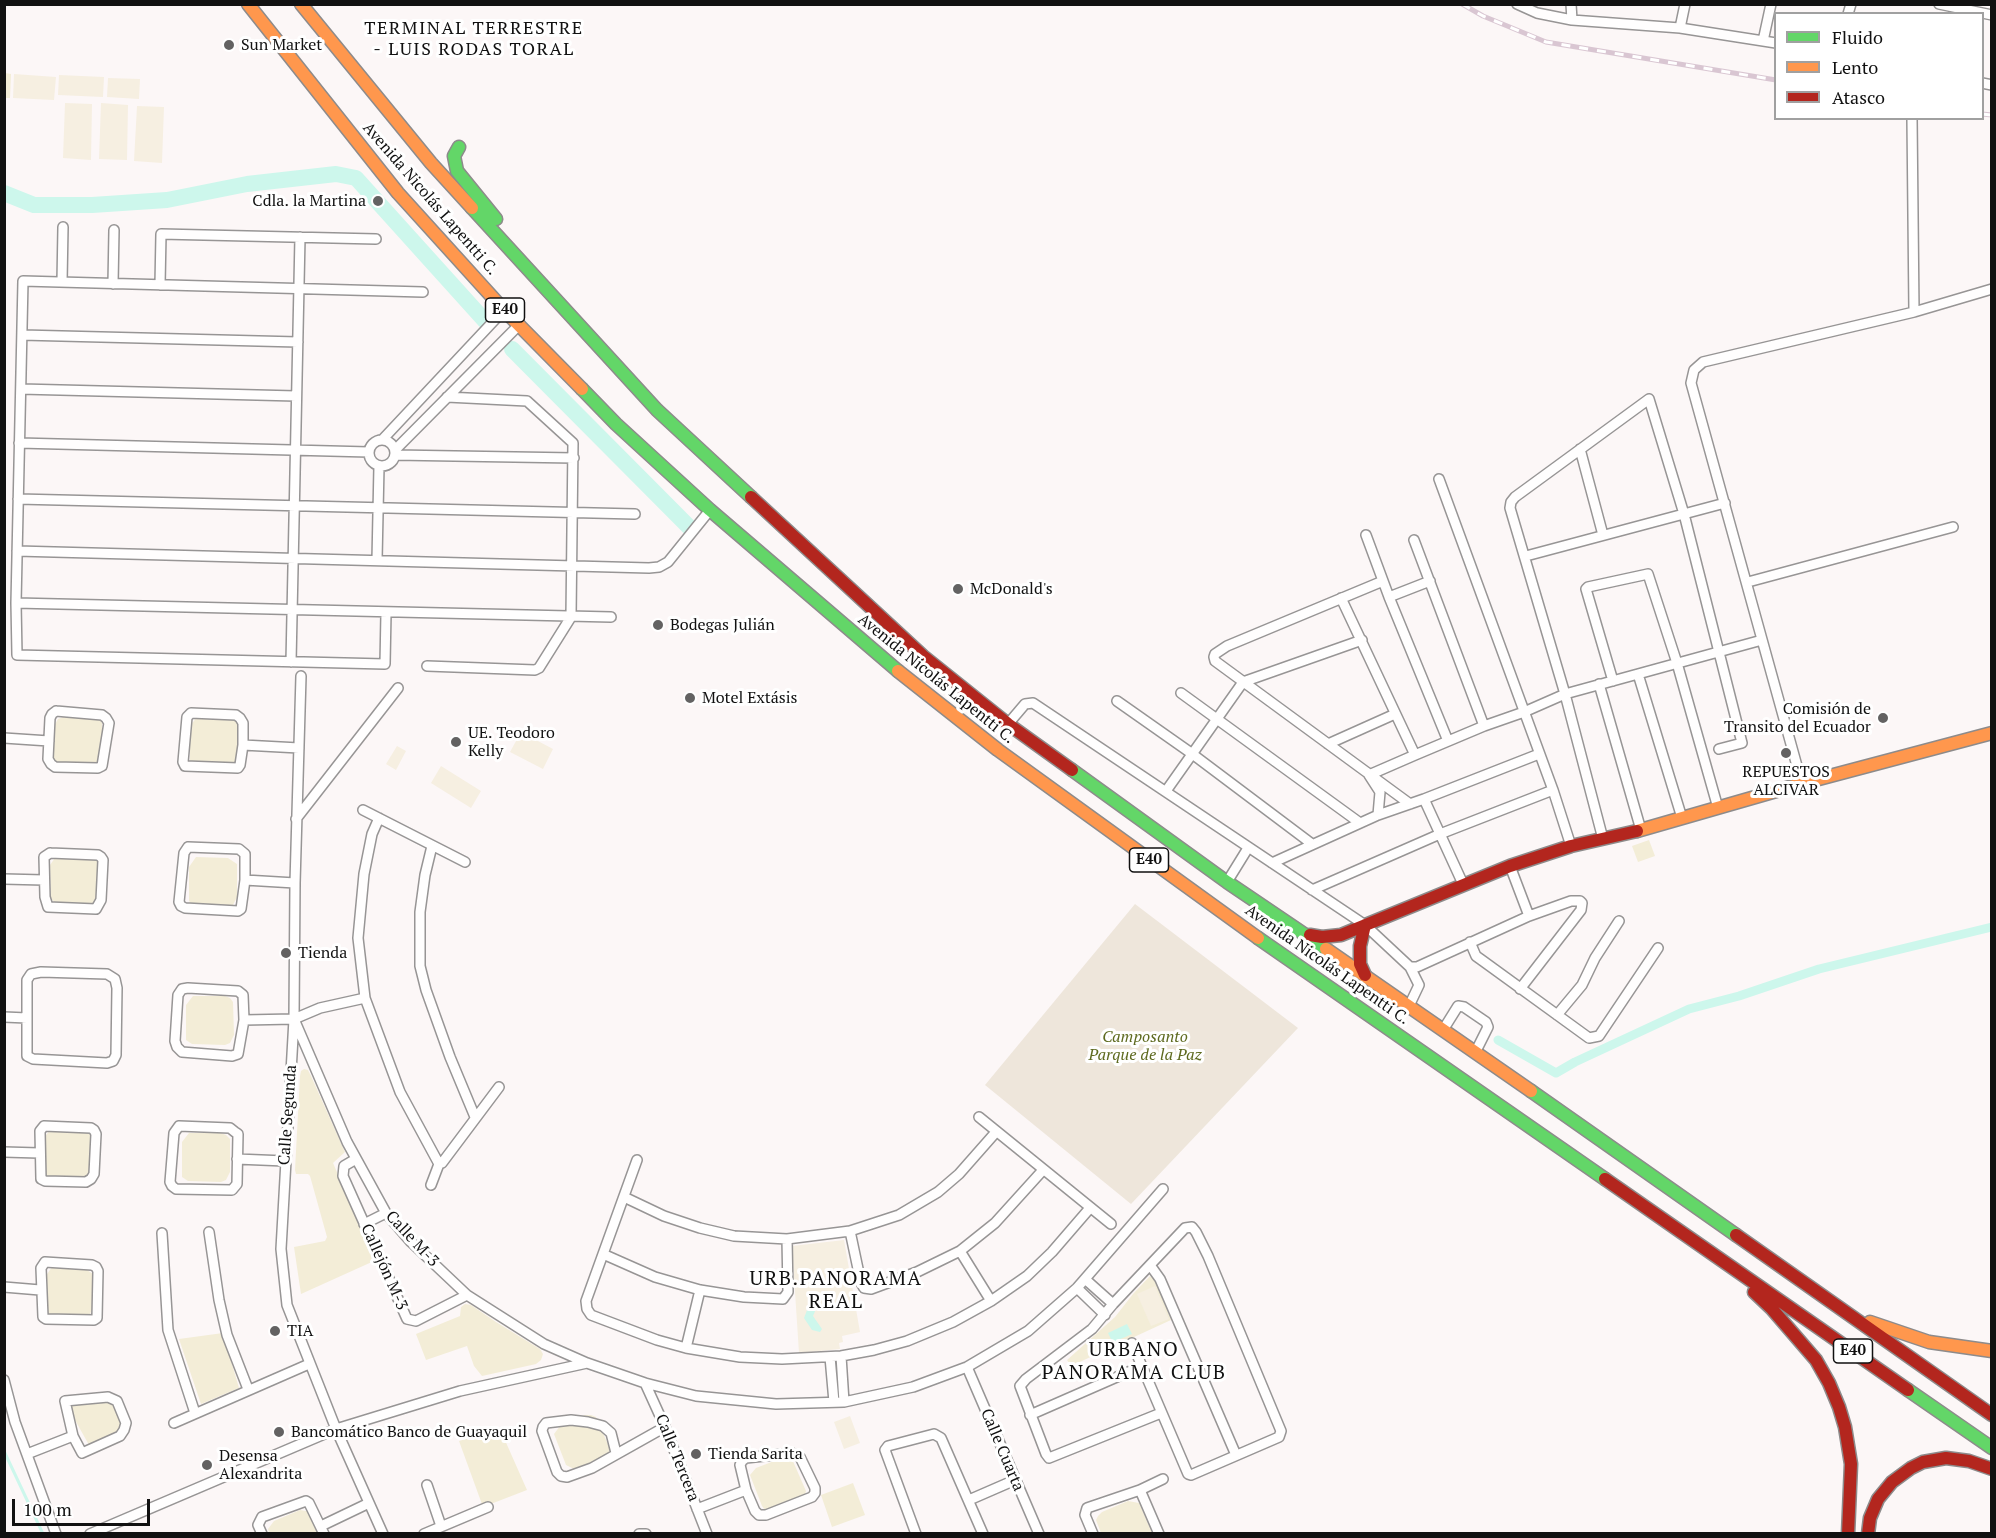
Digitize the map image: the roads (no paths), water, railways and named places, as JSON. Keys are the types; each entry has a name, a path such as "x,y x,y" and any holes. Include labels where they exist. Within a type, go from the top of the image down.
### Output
{"main road":[{"name":"Avenida Nicolás Lapentti C.","path":"248,4 398,193 504,310 616,424 710,510 876,653 998,750 1209,904 1714,1254"},
{"name":"Avenida Nicolás Lapentti C.","path":"301,4 431,163 601,351 657,410 885,623 1008,724 1227,882 1365,975 1814,1290"},
{"path":"459,147 454,156 457,171 601,351"},
{"path":"1306,934 1322,937 1341,935 1463,884 1571,846 1641,830 1992,733"},
{"path":"1365,925 1360,946 1360,964 1365,975"},
{"path":"1714,1254 1799,1338 1816,1360 1829,1383 1839,1407 1849,1447 1851,1464 1848,1533"},
{"name":"E40","path":"1714,1254 1992,1448"},
{"path":"1814,1290 1861,1319 1886,1328 1929,1342 1992,1351"},
{"name":"E40","path":"1814,1290 1992,1415"},
{"path":"1868,1533 1870,1518 1878,1499 1892,1482 1911,1468 1923,1462 1946,1458 1969,1461 1992,1469"}],"street":[{"path":"1516,4 1537,13 1572,20 1680,28 1774,43"},
{"path":"1571,4 1572,20"},
{"path":"1680,28 1685,4"},
{"path":"1763,41 1771,4"},
{"path":"1939,4 1978,12"},
{"path":"1912,120 1914,312"},
{"path":"62,282 63,227"},
{"path":"113,284 114,230"},
{"path":"160,285 161,234 376,239"},
{"path":"291,662 300,237"},
{"path":"386,613 385,664 17,655 16,603 23,281 423,292"},
{"path":"1802,784 1748,582 1691,383 1694,370 1703,362 1914,312 1992,290"},
{"path":"382,440 504,310"},
{"path":"395,452 390,442 382,440 374,442 369,452 371,460 379,466 389,464 395,452 520,324"},
{"path":"22,335 298,342"},
{"path":"21,389 297,396"},
{"path":"427,666 535,670 539,668 571,617 573,443 527,401 447,398"},
{"path":"1603,839 1565,694 1510,508 1511,502 1648,399 1684,514 1742,743 1719,749"},
{"path":"19,443 369,452"},
{"path":"1580,448 1603,535"},
{"path":"395,452 574,458"},
{"path":"377,560 379,466"},
{"path":"1439,479 1553,790 1571,846"},
{"path":"18,498 635,514"},
{"path":"1526,556 1725,503"},
{"path":"17,551 659,567 668,562 710,510"},
{"path":"1748,582 1953,527"},
{"path":"1366,535 1448,741"},
{"path":"1414,540 1484,726"},
{"path":"1613,681 1586,592 1588,587 1648,574 1677,663 1718,808"},
{"path":"1383,581 1227,646 1215,654 1215,661 1410,804"},
{"path":"1389,597 1430,581"},
{"path":"1341,598 1415,755"},
{"path":"16,603 611,617"},
{"path":"1166,791 1243,682 1362,640"},
{"path":"1369,776 1565,694 1762,640"},
{"path":"1638,674 1682,818"},
{"name":"Calle Segunda","path":"301,676 296,819 294,1018 281,1249 287,1305 336,1429 383,1533"},
{"path":"1599,684 1641,830"},
{"path":"296,819 398,688"},
{"path":"1181,693 1360,823"},
{"path":"1117,701 1191,753 1312,844"},
{"path":"1008,724 1025,704 1033,703 1365,925 1410,967 1419,985 1409,1006"},
{"path":"56,711 102,715 109,723 104,761 98,768 55,767 48,759 49,741 50,718 56,711"},
{"path":"191,713 236,715 243,723 243,746 238,768 185,766 183,762 188,715 191,713"},
{"path":"1328,744 1395,714"},
{"path":"4,738 49,741"},
{"path":"243,746 299,748"},
{"path":"1272,863 1378,815 1539,754"},
{"path":"1369,776 1380,792 1378,815"},
{"path":"1312,890 1440,834 1553,790"},
{"path":"1424,799 1463,884"},
{"path":"363,810 465,862"},
{"path":"379,818 372,834 364,874 358,938 365,998 400,1092 439,1164"},
{"path":"432,846 420,912 420,966 426,990 450,1057 476,1117"},
{"path":"188,847 240,849 246,854 245,880 242,904 238,911 185,908 179,902 184,853 188,847"},
{"path":"1227,882 1248,848"},
{"path":"50,853 98,855 103,860 101,900 96,909 48,907 44,880 44,857 50,853"},
{"path":"1510,866 1529,916"},
{"path":"4,879 44,880"},
{"path":"245,880 295,883"},
{"path":"1410,967 1417,967 1529,916 1576,900 1582,903 1581,910 1520,989"},
{"path":"1557,1015 1582,985 1595,958 1619,921"},
{"path":"1470,942 1476,956 1586,1037 1596,1038 1658,948"},
{"path":"31,974 107,974 115,979 117,988 116,1054 112,1061 107,1063 27,1056 27,1018 27,980 31,974"},
{"path":"182,989 238,991 244,1000 244,1020 238,1054 232,1056 182,1052 177,1047 178,995 182,989"},
{"path":"244,1020 294,1018 320,1008 365,998"},
{"path":"1443,1030 1458,1006 1461,1005 1487,1024 1487,1031 1475,1053"},
{"path":"4,1017 27,1018"},
{"name":"Calle M-3","path":"294,1018 347,1142 386,1214 411,1242 467,1294 544,1344 587,1363 645,1383 707,1397 776,1404 844,1402 913,1388 967,1367 1028,1331 1077,1288 1163,1189"},
{"path":"431,1185 439,1164 499,1087"},
{"path":"979,1117 1111,1224"},
{"path":"44,1126 91,1128 96,1134 94,1174 86,1182 41,1179 39,1153 39,1131 44,1126"},
{"path":"179,1126 230,1128 238,1134 237,1159 237,1184 232,1190 176,1189 170,1182 174,1132 179,1126"},
{"path":"624,1197 664,1216 699,1228 734,1236 787,1239 850,1231 899,1215 938,1192 959,1174 996,1132"},
{"path":"4,1152 39,1153"},
{"name":"Callejón M-3","path":"356,1158 344,1166 343,1176 407,1319 416,1322 467,1294"},
{"path":"237,1159 285,1161"},
{"path":"637,1160 586,1300 587,1309 591,1315 627,1330 686,1348 740,1357 771,1359 841,1356 907,1341 953,1322 991,1301 1027,1276 1052,1252 1090,1208"},
{"path":"850,1231 861,1283 864,1287 871,1289 917,1272 960,1251 995,1223 1043,1170"},
{"path":"364,1224 386,1214"},
{"path":"1132,1343 1188,1474 1191,1475 1279,1437 1281,1431 1208,1256 1196,1232 1189,1226 1150,1264 1092,1329 1022,1384 1020,1388 1047,1457 1052,1458 1161,1413"},
{"path":"209,1232 219,1300 227,1335 248,1389"},
{"path":"162,1233 168,1329 195,1413"},
{"path":"603,1254 656,1277 700,1290 744,1297 783,1299 788,1292 787,1239"},
{"path":"960,1251 991,1301"},
{"path":"45,1263 92,1265 98,1271 97,1318 94,1320 46,1319 42,1313 40,1290 41,1268 45,1263"},
{"path":"1150,1264 1160,1279 1236,1455"},
{"path":"1085,1280 1113,1304"},
{"path":"4,1287 40,1290"},
{"path":"1077,1288 1104,1315"},
{"path":"686,1348 700,1290"},
{"path":"841,1356 844,1402"},
{"path":"830,1357 834,1402"},
{"path":"90,1533 336,1429 460,1391 587,1363"},
{"path":"174,1423 309,1364"},
{"path":"1030,1415 1142,1366"},
{"name":"Calle Cuarta","path":"967,1367 1039,1533"},
{"path":"4,1380 15,1422 56,1533"},
{"name":"Calle Tercera","path":"645,1383 665,1427 706,1533"},
{"path":"108,1397 117,1401 126,1423 120,1436 85,1453 79,1449 73,1436 65,1401 108,1397"},
{"path":"616,1453 610,1433 603,1426 571,1420 546,1423 543,1427 542,1431 557,1472 567,1477 592,1468 665,1427"},
{"path":"916,1533 885,1450 888,1446 934,1434 938,1435 983,1533"},
{"path":"27,1454 73,1436"},
{"path":"792,1453 800,1457 815,1488 815,1493 812,1497 775,1512 759,1515 746,1490 740,1465 742,1461 746,1458 792,1453"},
{"path":"1093,1533 1086,1515 1088,1508 1140,1490 1163,1479"},
{"path":"969,1500 1015,1480"},
{"path":"427,1485 441,1526"},
{"path":"697,1509 746,1490"},
{"path":"1140,1490 1159,1533"},
{"path":"262,1533 258,1525 262,1517 302,1502 309,1503 323,1530 369,1503"},
{"path":"424,1533 488,1507"},
{"path":"639,1533 646,1533"}],"waterway":[{"path":"4,193 34,205 92,205 167,200 247,184 336,174 356,178 485,321"},
{"path":"512,349 689,527"},
{"path":"1498,1040 1556,1073 1689,1009 1739,996 1819,969 1992,927"},
{"path":"4,1451 43,1534"}],"railway":[{"path":"1462,4 1483,16 1546,42 1774,80"},
{"path":"1984,114 1992,115"}],"place":[{"name":"Sun Market","path":"229,45"},
{"name":"Cdla. la Martina","path":"378,201"},
{"name":"McDonald's","path":"958,589"},
{"name":"Bodegas Julián","path":"658,625"},
{"name":"Motel Extásis","path":"690,698"},
{"name":"Comisión de Transito del Ecuador","path":"1883,718"},
{"name":"UE. Teodoro Kelly","path":"456,742"},
{"name":"REPUESTOS ALCIVAR","path":"1786,753"},
{"name":"Tienda","path":"286,953"},
{"name":"TIA","path":"275,1331"},
{"name":"Bancomático Banco de Guayaquil","path":"279,1432"},
{"name":"Tienda Sarita","path":"696,1454"},
{"name":"Desensa Alexandrita","path":"207,1465"}],"district":[{"name":"TERMINAL TERRESTRE - LUIS RODAS TORAL","path":"474,39"},
{"name":"URB.PANORAMA REAL","path":"836,1290"},
{"name":"URBANO PANORAMA CLUB","path":"1134,1362"}],"park label":[{"name":"Camposanto Parque de la Paz","path":"1145,1046"}]}
